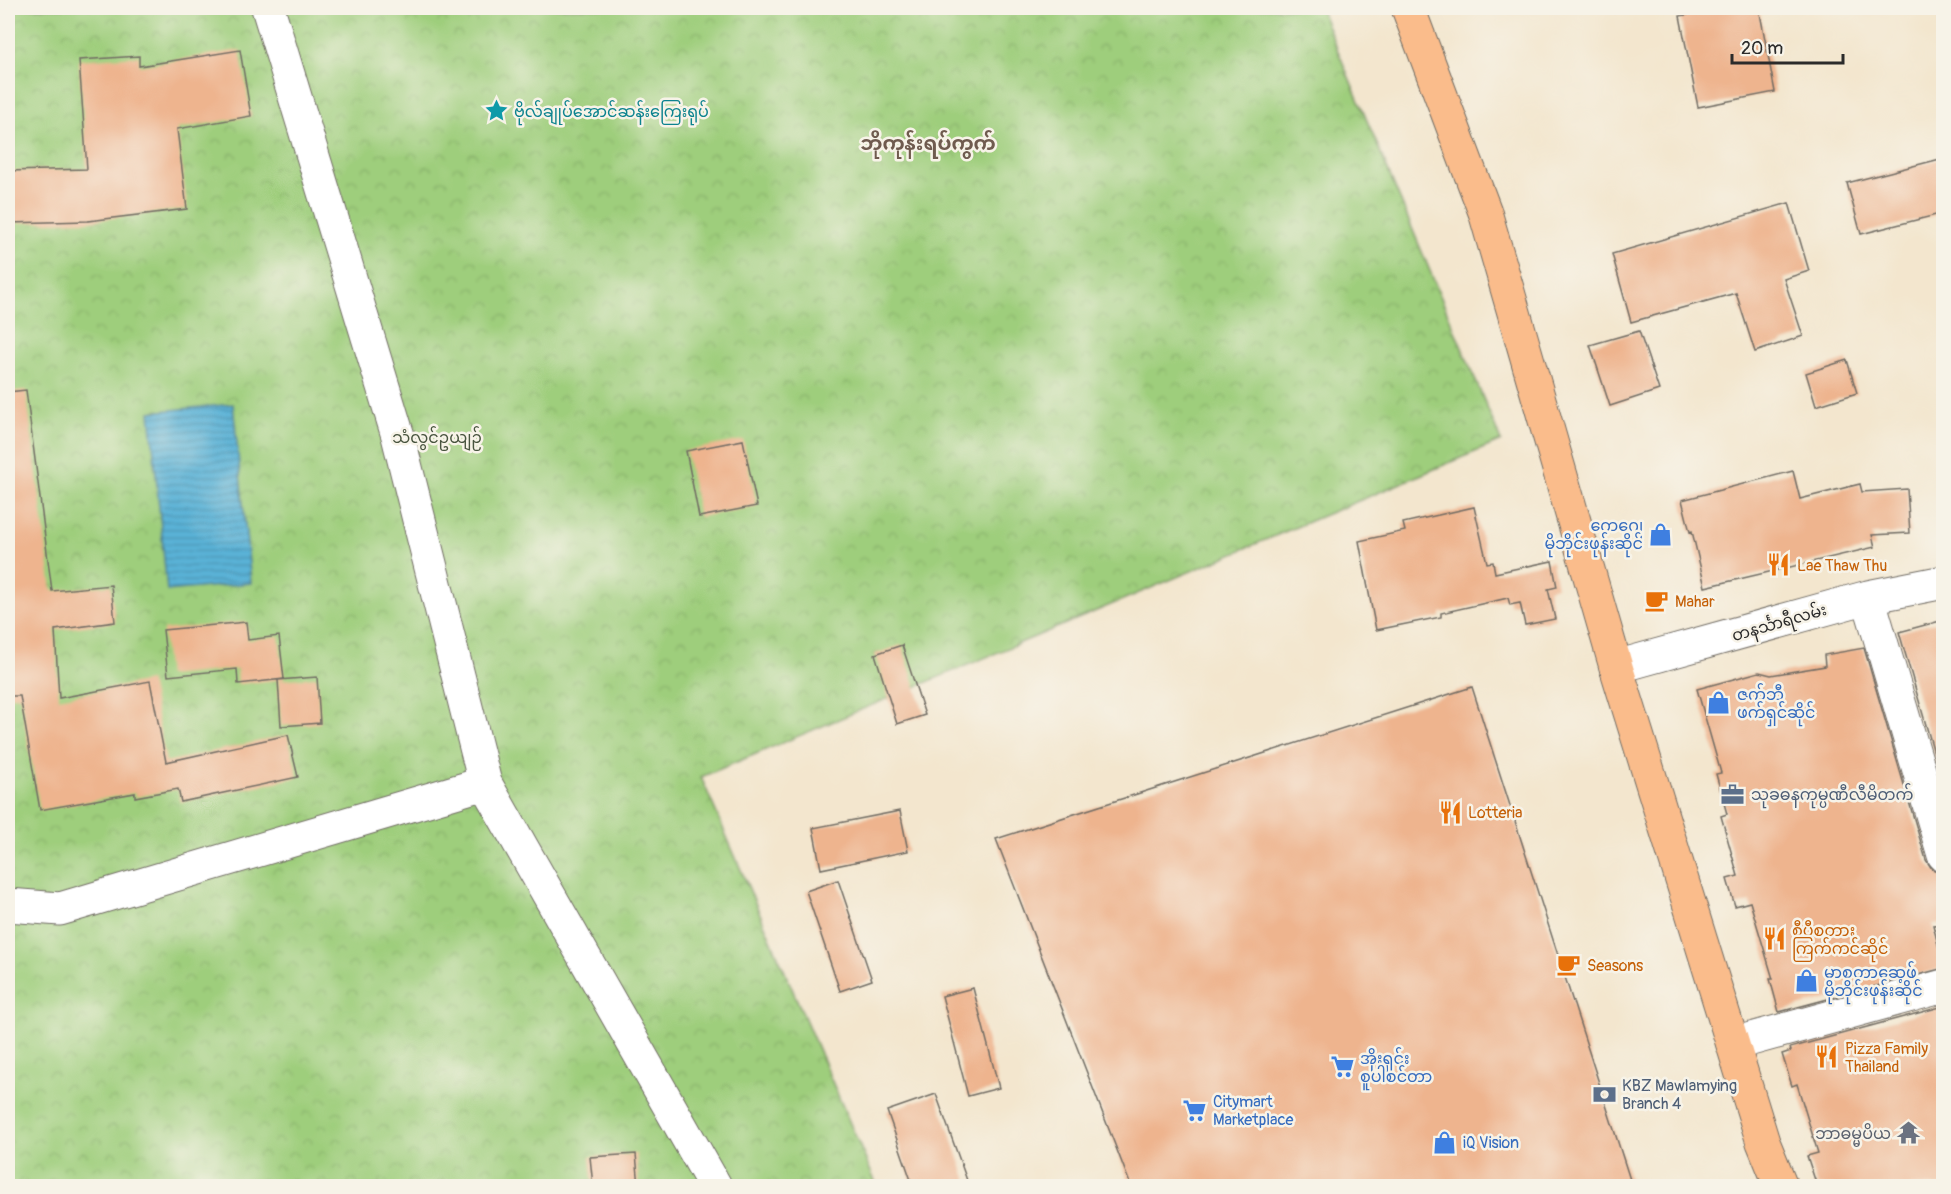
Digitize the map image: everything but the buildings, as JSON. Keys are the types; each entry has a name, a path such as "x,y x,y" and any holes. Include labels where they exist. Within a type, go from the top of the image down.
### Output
{"main road":[{"path":"1408,8 1485,212 1616,667 1763,1142 1781,1186"}],"street":[{"path":"268,8 398,436 485,783 716,1186"},
{"name":"တနင်္သာရီလမ်း","path":"1616,667 1868,597 1944,582"},
{"path":"1868,597 1944,855"},
{"path":"8,905 60,909 485,783"},
{"path":"1733,1044 1944,986"}],"green space":[{"name":"သံလွင်ဥယျဉ်","path":"8,8 1320,8 1501,441 701,777 877,1186 8,1186"}],"water":[{"path":"233,404 251,583 167,591 150,412"}],"place":[{"name":"ဗိုလ်ချုပ်အောင်ဆန်းကြေးရုပ်","path":"496,111"},
{"name":"ကေဂျေ မိုဘိုင်းဖုန်းဆိုင်","path":"1661,534"},
{"name":"Lae Thaw Thu","path":"1779,565"},
{"name":"Mahar","path":"1657,601"},
{"name":"ဇက်ဘီ ဖက်ရှင်ဆိုင်","path":"1719,703"},
{"name":"သုခဓနကုမ္ပဏီလီမိတက်","path":"1733,794"},
{"name":"Lotteria","path":"1450,812"},
{"name":"စီပီစတား ကြက်ကင်ဆိုင်","path":"1774,939"},
{"name":"Seasons","path":"1569,965"},
{"name":"မာစတာဆေ့ဖ် မိုဘိုင်းဖုန်းဆိုင်","path":"1806,981"},
{"name":"Pizza Family Thailand","path":"1827,1057"},
{"name":"အိုးရှင်း စူပါစင်တာ","path":"1342,1067"},
{"name":"KBZ Mawlamying Branch 4","path":"1604,1094"},
{"name":"Citymart Marketplace","path":"1195,1110"},
{"name":"ဘာဓမ္မပိယ","path":"1909,1133"},
{"name":"iQ Vision","path":"1445,1142"}],"district":[{"name":"ဘိုကုန်းရပ်ကွက်","path":"928,143"}]}
